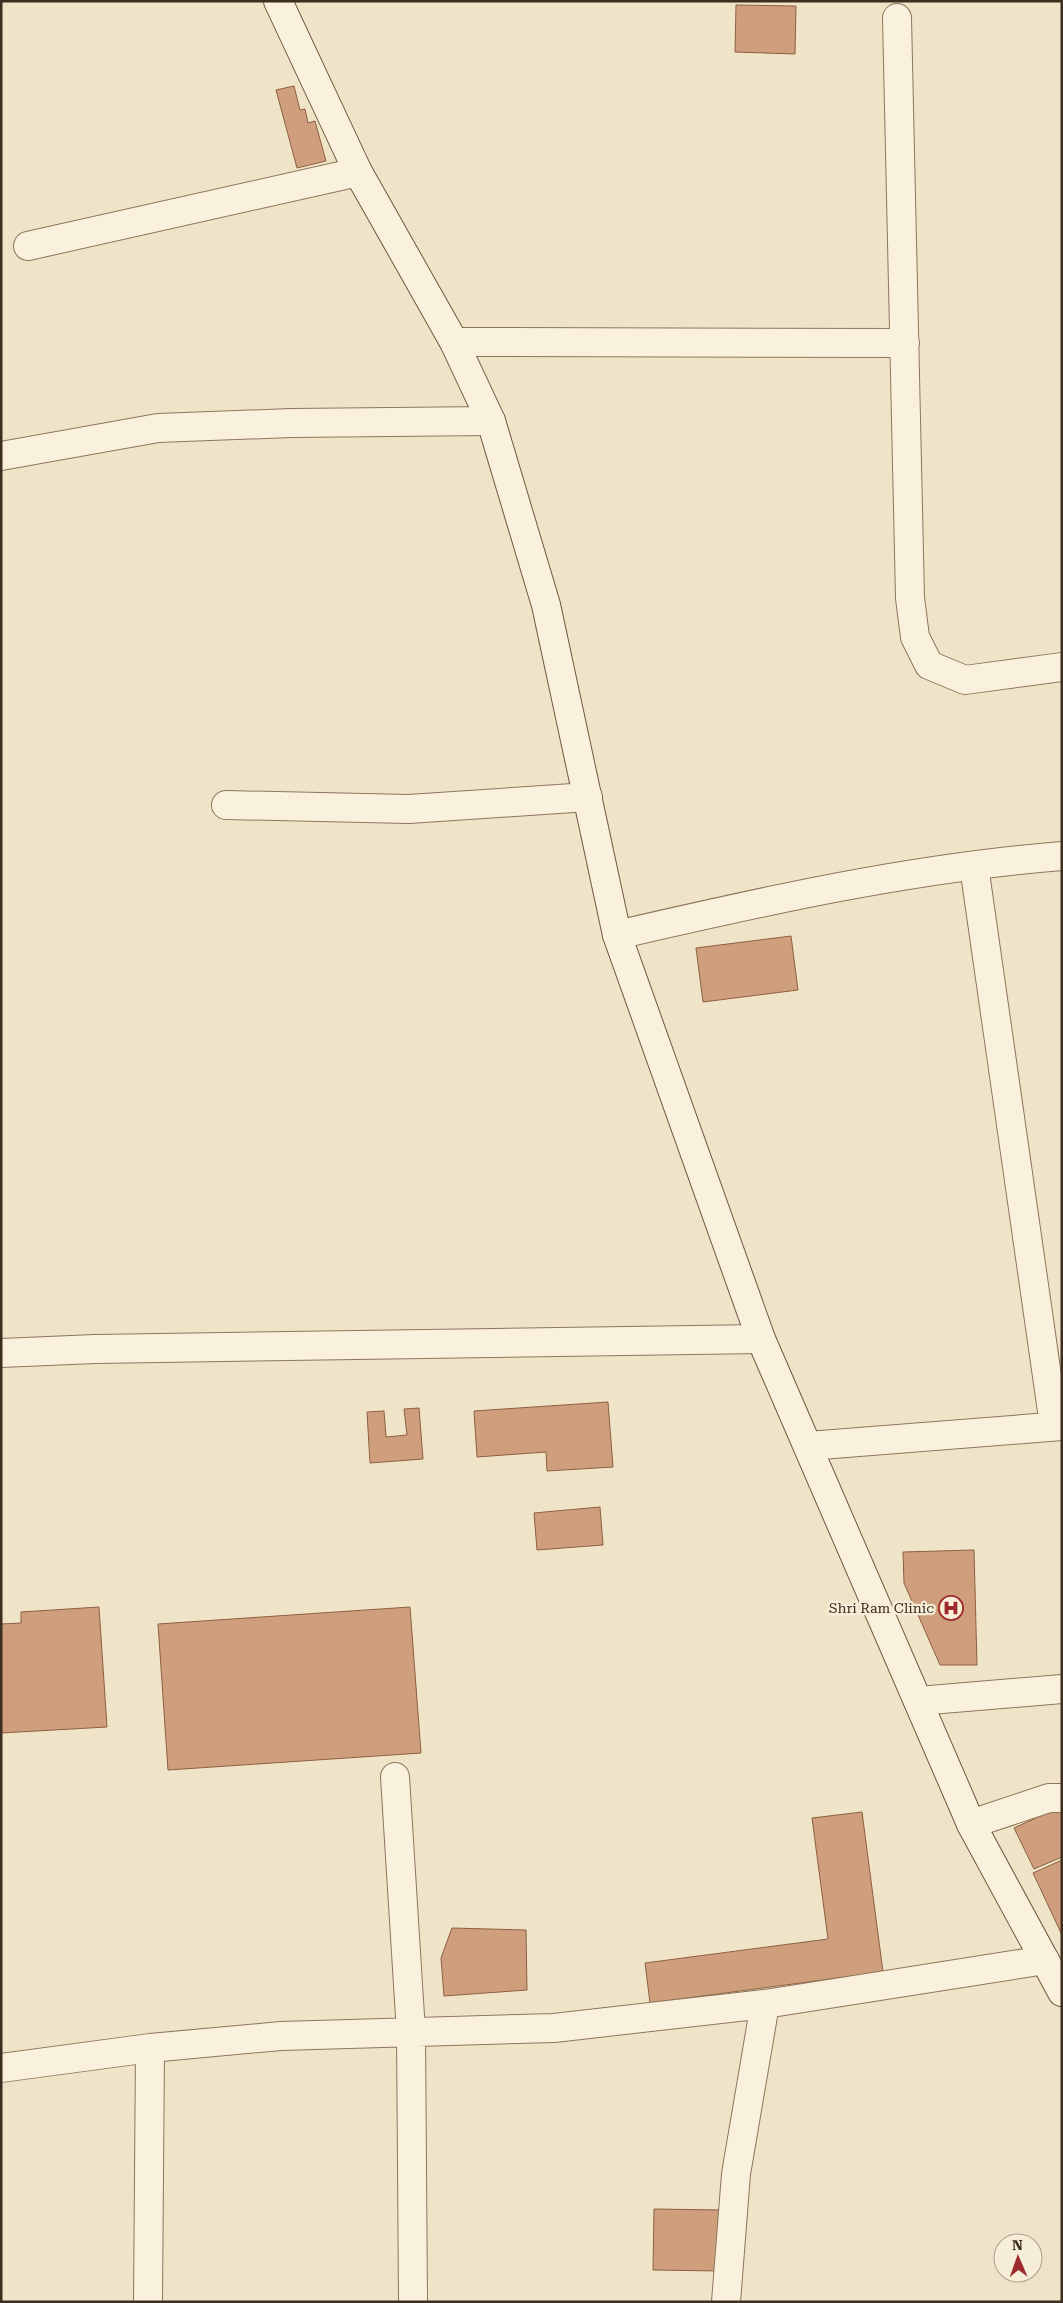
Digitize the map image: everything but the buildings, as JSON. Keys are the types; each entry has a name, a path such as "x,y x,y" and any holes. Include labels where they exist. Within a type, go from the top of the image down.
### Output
{"street":[{"path":"278,1 358,172 454,342 491,421 546,605 618,935 761,1339 971,1824 1062,1992"},
{"path":"897,18 910,598 915,637 929,665 965,680 1062,667"},
{"path":"28,246 358,172"},
{"path":"454,342 905,343"},
{"path":"1,456 158,428 291,423 491,421"},
{"path":"226,805 409,809 588,797"},
{"path":"618,935 861,882 1062,856"},
{"path":"808,1446 1058,1426 974,866"},
{"path":"1,1353 95,1349 761,1339"},
{"path":"918,1701 1062,1690"},
{"path":"395,1777 411,2032 413,2302"},
{"path":"971,1824 1049,1798 1062,1798"},
{"path":"1,2068 150,2048 281,2036 554,2028 765,2004 1045,1960"},
{"path":"726,2302 736,2174 765,2004"},
{"path":"148,2302 150,2048"}],"place":[{"name":"Shri Ram Clinic","path":"951,1608"}]}
